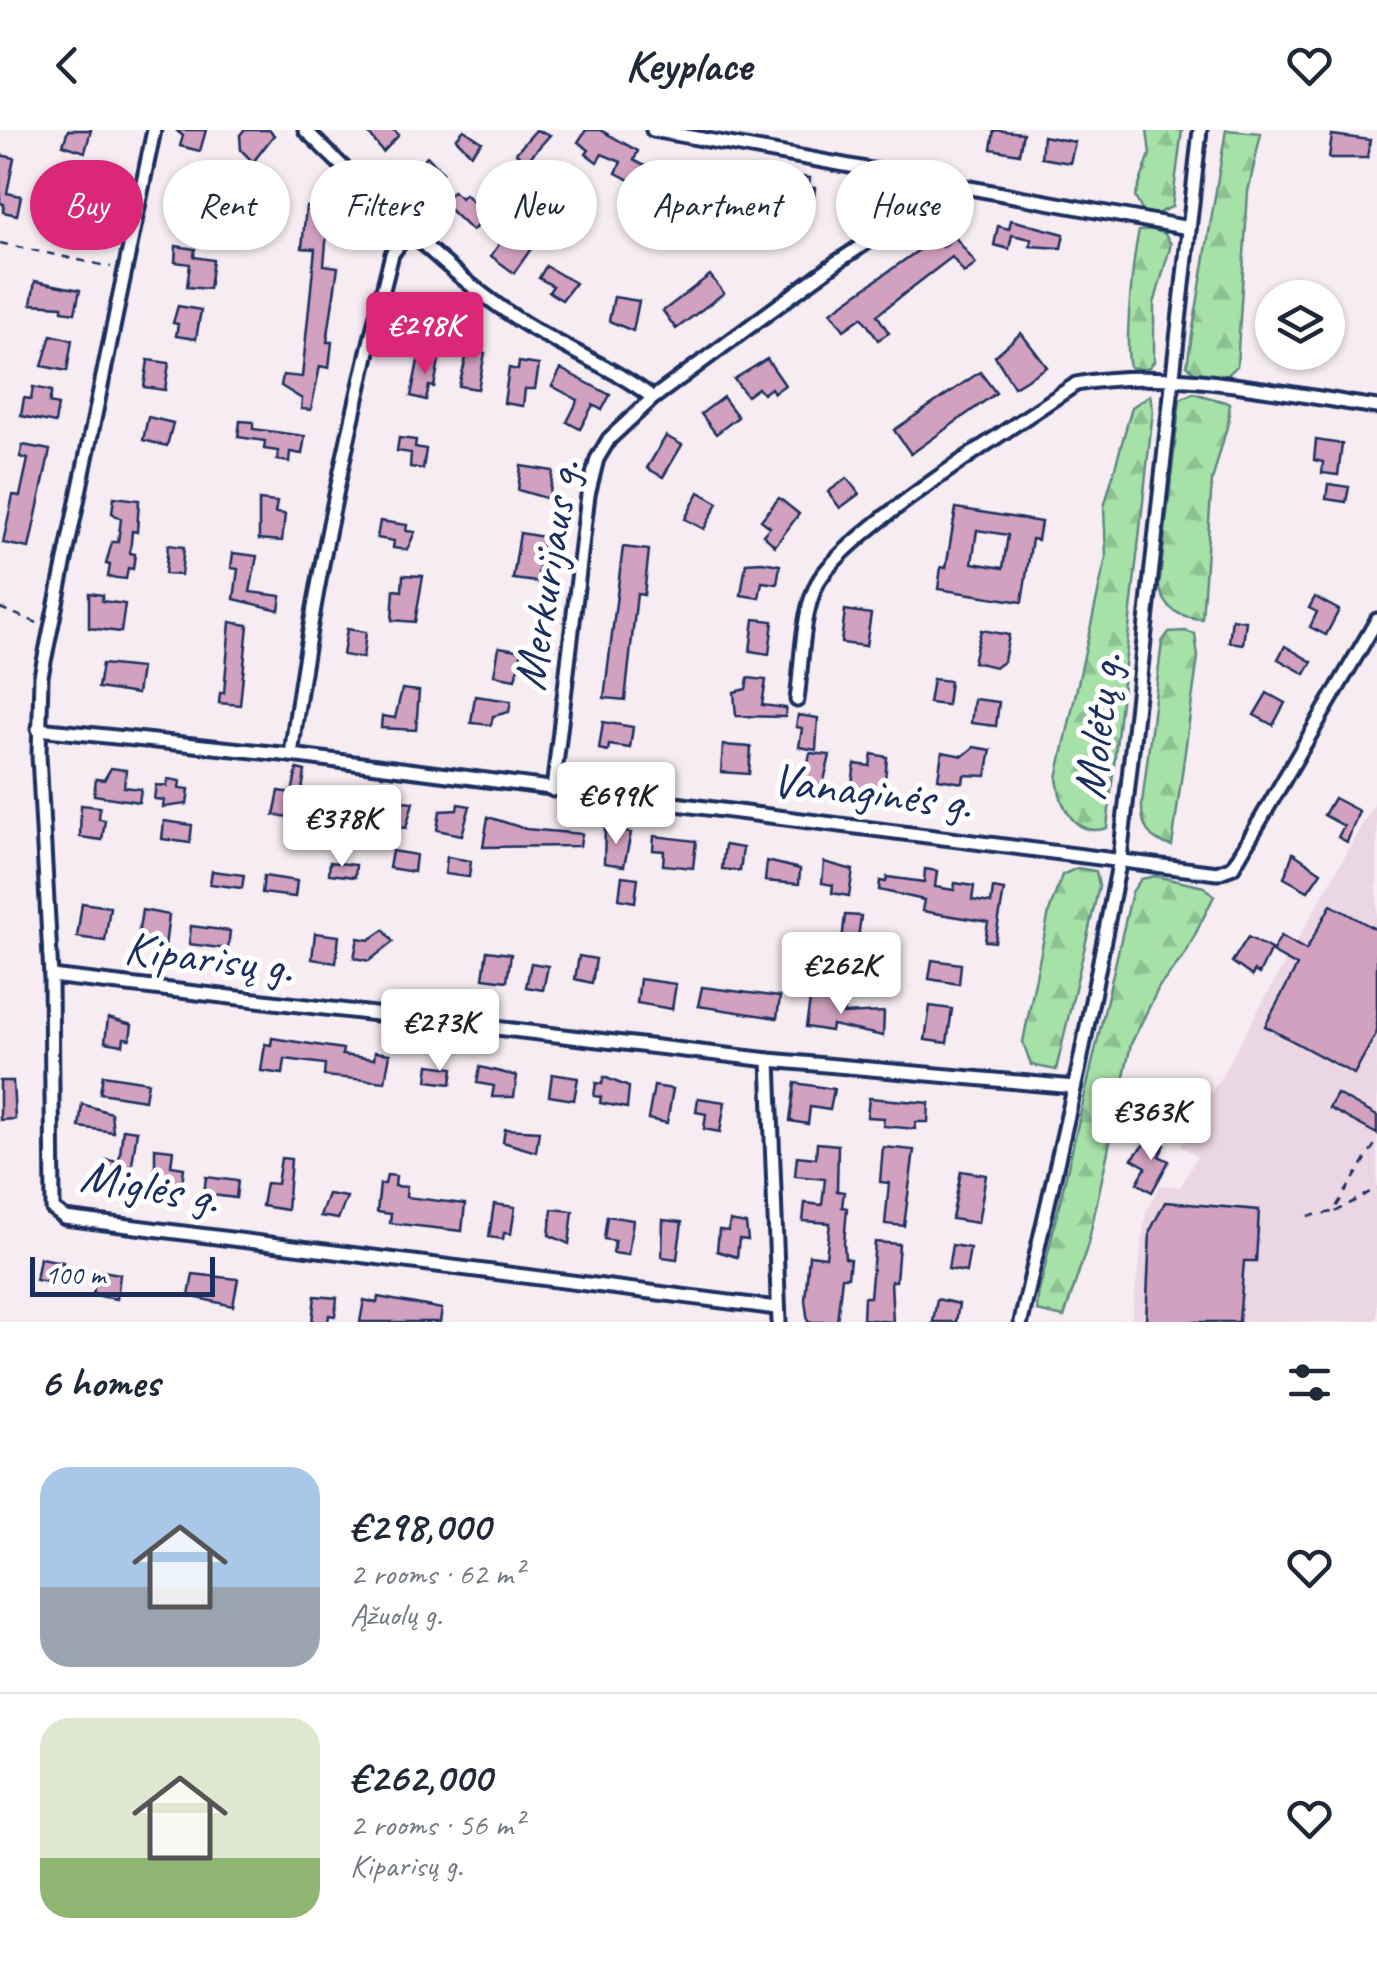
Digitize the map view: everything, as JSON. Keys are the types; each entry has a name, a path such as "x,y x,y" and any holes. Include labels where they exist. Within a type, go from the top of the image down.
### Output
{"street":[{"name":"Miglės g.","path":"154,130 40,676 38,730 51,976 52,1201 58,1215 778,1315"},
{"path":"305,130 336,160"},
{"path":"653,130 836,165"},
{"name":"Molėtų g.","path":"1020,1322 1074,1087 1120,859 1200,130"},
{"path":"974,191 1189,228"},
{"path":"291,755 308,623 395,250"},
{"path":"432,250 519,320 654,398"},
{"name":"Merkurijaus g.","path":"553,790 577,564 593,472 609,439 654,398 855,250"},
{"path":"797,700 816,587 852,544 1076,384 1110,377 1172,381 1377,407"},
{"name":"Vanaginės g.","path":"38,730 291,755 1216,873 1233,867 1377,620"},
{"name":"Kiparisų g.","path":"51,976 769,1060 1074,1087"},
{"path":"769,1060 778,1315"}],"path":[{"path":"0,243 124,270"},
{"path":"0,608 50,629"},
{"path":"1334,1212 1377,1141"},
{"path":"1308,1216 1334,1212 1377,1188"}],"shaded area":[{"path":"1377,799 1377,1317 1374,1322 1131,1322 1146,1212 1160,1185 1180,1187 1197,1157 1182,1146"}],"green space":[{"path":"1147,130 1182,130 1172,207 1152,216 1143,212 1135,197 1150,154"},
{"path":"1226,130 1261,133 1248,192 1237,366 1227,376 1195,373 1187,365"},
{"path":"1139,231 1164,233 1171,244 1154,304 1154,362 1146,370 1130,367 1128,340"},
{"path":"1193,393 1229,403 1229,419 1212,481 1202,619 1174,611 1159,587 1180,399"},
{"path":"1150,395 1153,411 1107,828 1096,830 1071,818 1057,778 1106,557 1104,507 1132,407"},
{"path":"1169,632 1195,634 1198,657 1172,846 1148,831 1142,803 1162,642"},
{"path":"1077,868 1096,871 1099,886 1056,1070 1031,1065 1023,1042 1049,912 1062,875"},
{"path":"1155,876 1204,887 1214,896 1186,953 1159,987 1131,1044 1088,1244 1064,1317 1037,1311 1132,892 1141,879"}],"building":[{"path":"68,130 91,130 85,152 63,145"},
{"path":"176,130 206,130 200,151 180,146 183,136"},
{"path":"244,130 269,130 274,135 251,160 241,150 240,135"},
{"path":"366,130 394,130 399,135 383,152"},
{"path":"464,130 482,142 471,154 456,139"},
{"path":"536,130 550,135 528,160 516,153"},
{"path":"586,130 600,130 638,151 634,160 617,160 602,154 597,162 578,142"},
{"path":"994,130 1023,133 1019,154 991,149"},
{"path":"1332,135 1370,140 1367,158 1329,158"},
{"path":"1043,136 1075,142 1070,163 1041,158"},
{"path":"0,155 14,158 7,193 21,196 17,215 3,212 4,204 0,203"},
{"path":"456,194 461,198 465,194 476,205 476,227 472,231 456,216"},
{"path":"306,207 310,207 310,249 302,248"},
{"path":"1011,220 1064,234 1061,248 1030,246 1031,239 1012,235 1009,249 994,245 998,226 1009,229"},
{"path":"176,250 195,250 194,257 213,260 209,289 187,287 190,264 175,262"},
{"path":"315,250 325,250 324,265 338,267 327,342 332,342 329,368 320,366 311,410 301,409 302,399 281,386 283,375 302,377"},
{"path":"495,250 530,250 514,273 491,256"},
{"path":"919,250 965,250 976,264 964,273 952,257 918,283 877,315 889,333 878,340 862,317 844,330 831,312"},
{"path":"546,266 575,283 562,300 549,292 553,286 539,278"},
{"path":"710,275 724,293 676,329 663,311"},
{"path":"35,281 80,290 75,313 62,311 62,306 31,304"},
{"path":"614,297 639,301 633,331 609,321"},
{"path":"178,306 201,310 196,339 176,336 178,324 173,323"},
{"path":"409,308 430,311 427,332 406,328"},
{"path":"1021,333 1047,367 1014,387 995,356"},
{"path":"51,335 72,340 67,371 42,366"},
{"path":"468,350 485,353 478,389 459,386"},
{"path":"419,356 439,360 434,387 429,386 426,400 411,396"},
{"path":"767,359 785,385 774,393 771,388 763,394 758,388 747,396 734,379"},
{"path":"148,360 169,363 165,390 144,387"},
{"path":"519,362 539,365 535,389 525,389 523,406 504,403 509,368 518,370"},
{"path":"561,369 610,395 602,410 593,405 580,429 567,422 578,400 552,386"},
{"path":"980,372 996,393 911,454 894,430"},
{"path":"33,387 52,391 49,403 58,405 55,423 21,416 24,398 31,399"},
{"path":"723,397 738,417 716,434 701,414"},
{"path":"148,417 173,423 167,446 143,440"},
{"path":"240,421 253,422 253,429 305,436 302,454 290,452 289,462 277,460 278,451 264,449 265,441 238,437"},
{"path":"666,436 682,445 663,477 647,468"},
{"path":"399,438 416,440 415,447 426,449 423,469 410,467 411,453 397,451"},
{"path":"1316,440 1342,444 1338,475 1322,473 1323,462 1314,460"},
{"path":"23,445 50,450 29,548 3,543 13,495 20,496 28,459 20,457"},
{"path":"521,466 553,471 549,499 518,490"},
{"path":"847,478 859,494 840,508 828,492"},
{"path":"1328,484 1349,487 1346,502 1326,499"},
{"path":"699,492 718,503 704,529 685,519"},
{"path":"114,497 139,500 137,532 132,531 130,553 135,554 133,569 128,568 126,579 108,577 110,565 106,564 112,542 118,542 121,519 112,513"},
{"path":"779,498 799,514 775,546 763,535 770,527 761,520"},
{"path":"259,500 277,502 275,513 285,514 282,541 259,539"},
{"path":"956,508 1041,522 1038,540 1032,539 1022,602 938,589 941,567 946,568","holes":["977,530 1008,535 1003,568 972,563"]},
{"path":"380,521 407,525 406,531 415,532 407,550 393,548 394,541 377,538"},
{"path":"520,533 544,537 537,582 513,579"},
{"path":"168,545 184,547 181,575 165,574"},
{"path":"623,547 649,550 644,595 637,594 625,700 604,698"},
{"path":"233,553 257,556 250,592 281,596 279,610 234,599 238,569 231,568"},
{"path":"746,563 780,565 777,584 762,582 759,598 741,595"},
{"path":"403,575 423,576 415,622 392,620 394,590 402,591"},
{"path":"89,593 103,595 102,601 125,604 121,632 89,628"},
{"path":"1315,597 1339,610 1326,635 1310,627 1317,612 1309,608"},
{"path":"845,610 871,614 866,646 841,643"},
{"path":"754,619 773,621 769,654 750,651"},
{"path":"1232,619 1246,621 1243,644 1229,642"},
{"path":"230,622 248,625 240,705 219,703 220,693 224,693"},
{"path":"347,629 366,632 363,658 343,655"},
{"path":"981,630 1009,635 1004,661 996,667 973,662"},
{"path":"1285,646 1312,662 1305,674 1278,659"},
{"path":"499,647 522,651 515,679 494,675"},
{"path":"102,664 141,668 137,694 98,688"},
{"path":"748,678 766,680 762,705 786,708 785,717 736,716 734,692 746,689"},
{"path":"933,679 950,681 947,705 929,703"},
{"path":"402,689 419,691 416,730 381,728 382,716 395,718"},
{"path":"1267,693 1285,703 1273,725 1254,715"},
{"path":"475,696 511,701 509,712 493,716 491,725 471,723"},
{"path":"974,699 999,702 996,726 971,723"},
{"path":"798,715 818,718 816,750 799,747 802,728 796,727"},
{"path":"603,722 633,727 630,748 609,745 608,751 599,749"},
{"path":"723,745 751,747 749,774 721,772"},
{"path":"974,747 991,750 986,776 964,775 963,783 938,779 942,752 963,756"},
{"path":"810,753 830,755 823,785 804,783"},
{"path":"872,754 887,757 884,792 851,790 855,764 870,766"},
{"path":"111,768 126,770 124,787 141,789 139,802 94,795 96,779 104,780"},
{"path":"297,769 305,771 298,818 274,815 279,791 292,793"},
{"path":"168,779 180,781 179,788 189,789 187,804 163,807 164,800 154,799 156,785 167,786"},
{"path":"327,794 354,797 351,823 324,820"},
{"path":"1334,798 1359,811 1347,842 1338,837 1344,826 1324,815"},
{"path":"413,802 406,828 380,825 383,805"},
{"path":"458,804 470,806 462,835 437,830 440,811 457,810"},
{"path":"81,805 100,807 99,819 105,820 102,840 80,837"},
{"path":"488,817 526,829 582,834 580,846 483,847"},
{"path":"164,821 192,825 190,843 162,839"},
{"path":"605,829 631,833 624,866 604,863"},
{"path":"654,836 696,841 693,868 663,865 664,851 653,850"},
{"path":"725,845 743,848 740,871 722,869"},
{"path":"392,851 416,855 414,872 389,868"},
{"path":"1293,853 1321,872 1308,891 1284,878"},
{"path":"447,857 471,861 469,877 445,874"},
{"path":"767,861 800,869 799,884 765,881"},
{"path":"330,862 356,865 355,877 329,874"},
{"path":"824,862 853,870 849,896 832,893 833,885 822,883"},
{"path":"925,869 937,871 935,887 954,890 955,883 974,886 972,900 991,903 993,888 1004,890 995,942 985,941 988,922 922,911 924,900 879,890 880,881 886,882 887,877 924,882"},
{"path":"212,871 244,875 242,888 210,884"},
{"path":"264,876 297,881 295,897 262,893"},
{"path":"622,876 638,878 635,902 619,899"},
{"path":"82,903 110,907 105,941 77,937"},
{"path":"1331,905 1377,930 1377,1032 1354,1074 1265,1026 1297,966 1272,952 1281,936 1306,950"},
{"path":"142,910 169,915 165,947 137,942"},
{"path":"845,915 861,916 856,954 880,958 876,981 838,976"},
{"path":"191,926 230,931 228,949 189,944"},
{"path":"384,930 393,942 369,961 354,958 358,938 369,940"},
{"path":"315,933 339,936 336,963 312,959"},
{"path":"1248,937 1271,949 1259,974 1254,971 1252,976 1232,962"},
{"path":"487,951 511,954 507,981 483,978"},
{"path":"579,956 596,959 592,983 575,979"},
{"path":"932,960 961,964 959,984 929,979"},
{"path":"531,963 548,966 543,990 526,987"},
{"path":"640,979 676,984 672,1009 637,1003"},
{"path":"702,987 780,997 777,1018 698,1006"},
{"path":"811,994 837,998 836,1004 845,1005 843,1014 884,1012 883,1036 832,1025 831,1031 806,1027"},
{"path":"930,1006 952,1009 947,1043 925,1040"},
{"path":"108,1018 132,1025 130,1039 124,1038 123,1045 105,1042"},
{"path":"272,1038 343,1049 342,1055 374,1059 375,1052 390,1054 385,1082 324,1076 325,1064 285,1059 283,1074 261,1071 265,1044 271,1045"},
{"path":"429,1065 453,1068 451,1084 427,1081"},
{"path":"480,1067 517,1076 514,1097 492,1097 494,1086 477,1083"},
{"path":"552,1074 578,1078 574,1100 549,1096"},
{"path":"103,1075 148,1082 145,1100 100,1093"},
{"path":"604,1077 629,1087 627,1108 600,1103 601,1097 594,1096 596,1083 602,1084"},
{"path":"0,1081 13,1081 15,1119 0,1120"},
{"path":"795,1083 834,1089 830,1110 810,1107 808,1124 790,1121"},
{"path":"654,1086 673,1089 667,1123 648,1119"},
{"path":"1337,1094 1377,1116 1377,1134 1329,1108"},
{"path":"698,1098 725,1102 720,1132 704,1129 706,1114 696,1112"},
{"path":"869,1098 929,1103 928,1122 916,1122 915,1129 883,1126 884,1118 867,1117"},
{"path":"82,1104 111,1113 113,1132 79,1127"},
{"path":"123,1129 137,1131 128,1191 102,1187 106,1160 119,1162"},
{"path":"505,1129 539,1131 536,1152 503,1142"},
{"path":"1150,1137 1165,1145 1159,1156 1169,1161 1152,1192 1137,1183 1146,1167 1132,1159"},
{"path":"817,1143 838,1145 837,1191 844,1192 842,1207 847,1208 844,1243 845,1258 850,1259 848,1277 842,1277 837,1322 808,1322 805,1301 809,1255 826,1257 830,1223 803,1221 805,1203 822,1205 825,1179 795,1176 797,1156 816,1158"},
{"path":"883,1147 914,1150 904,1226 885,1224 889,1183 880,1182"},
{"path":"155,1148 173,1150 171,1166 184,1168 181,1191 155,1188"},
{"path":"281,1158 291,1159 287,1210 262,1206 266,1183 277,1184"},
{"path":"961,1171 986,1175 978,1223 952,1219"},
{"path":"387,1175 396,1176 395,1186 407,1187 406,1197 465,1204 462,1231 390,1223 391,1214 377,1212 380,1184 385,1184"},
{"path":"206,1177 238,1181 236,1198 204,1194"},
{"path":"328,1194 347,1197 338,1219 320,1216"},
{"path":"1165,1202 1259,1210 1256,1261 1244,1261 1239,1322 1146,1322 1150,1231"},
{"path":"494,1204 515,1207 511,1234 504,1233 503,1239 489,1237"},
{"path":"552,1209 573,1211 569,1244 549,1235"},
{"path":"607,1216 633,1220 628,1255 613,1253 615,1241 604,1239"},
{"path":"663,1220 682,1222 677,1259 662,1257"},
{"path":"730,1221 746,1224 748,1240 739,1239 737,1257 717,1251 719,1230 728,1231"},
{"path":"875,1242 899,1244 896,1281 891,1281 893,1322 863,1319 864,1297 870,1297"},
{"path":"952,1245 970,1248 966,1272 948,1269"},
{"path":"40,1258 63,1262 59,1284 36,1280"},
{"path":"96,1270 120,1274 117,1299 93,1295"},
{"path":"193,1274 238,1279 233,1306 189,1296"},
{"path":"315,1296 337,1298 335,1316 329,1315 328,1322 312,1322"},
{"path":"378,1297 442,1309 440,1322 360,1322 364,1300 377,1303"},
{"path":"937,1299 959,1304 956,1322 933,1322"}]}
